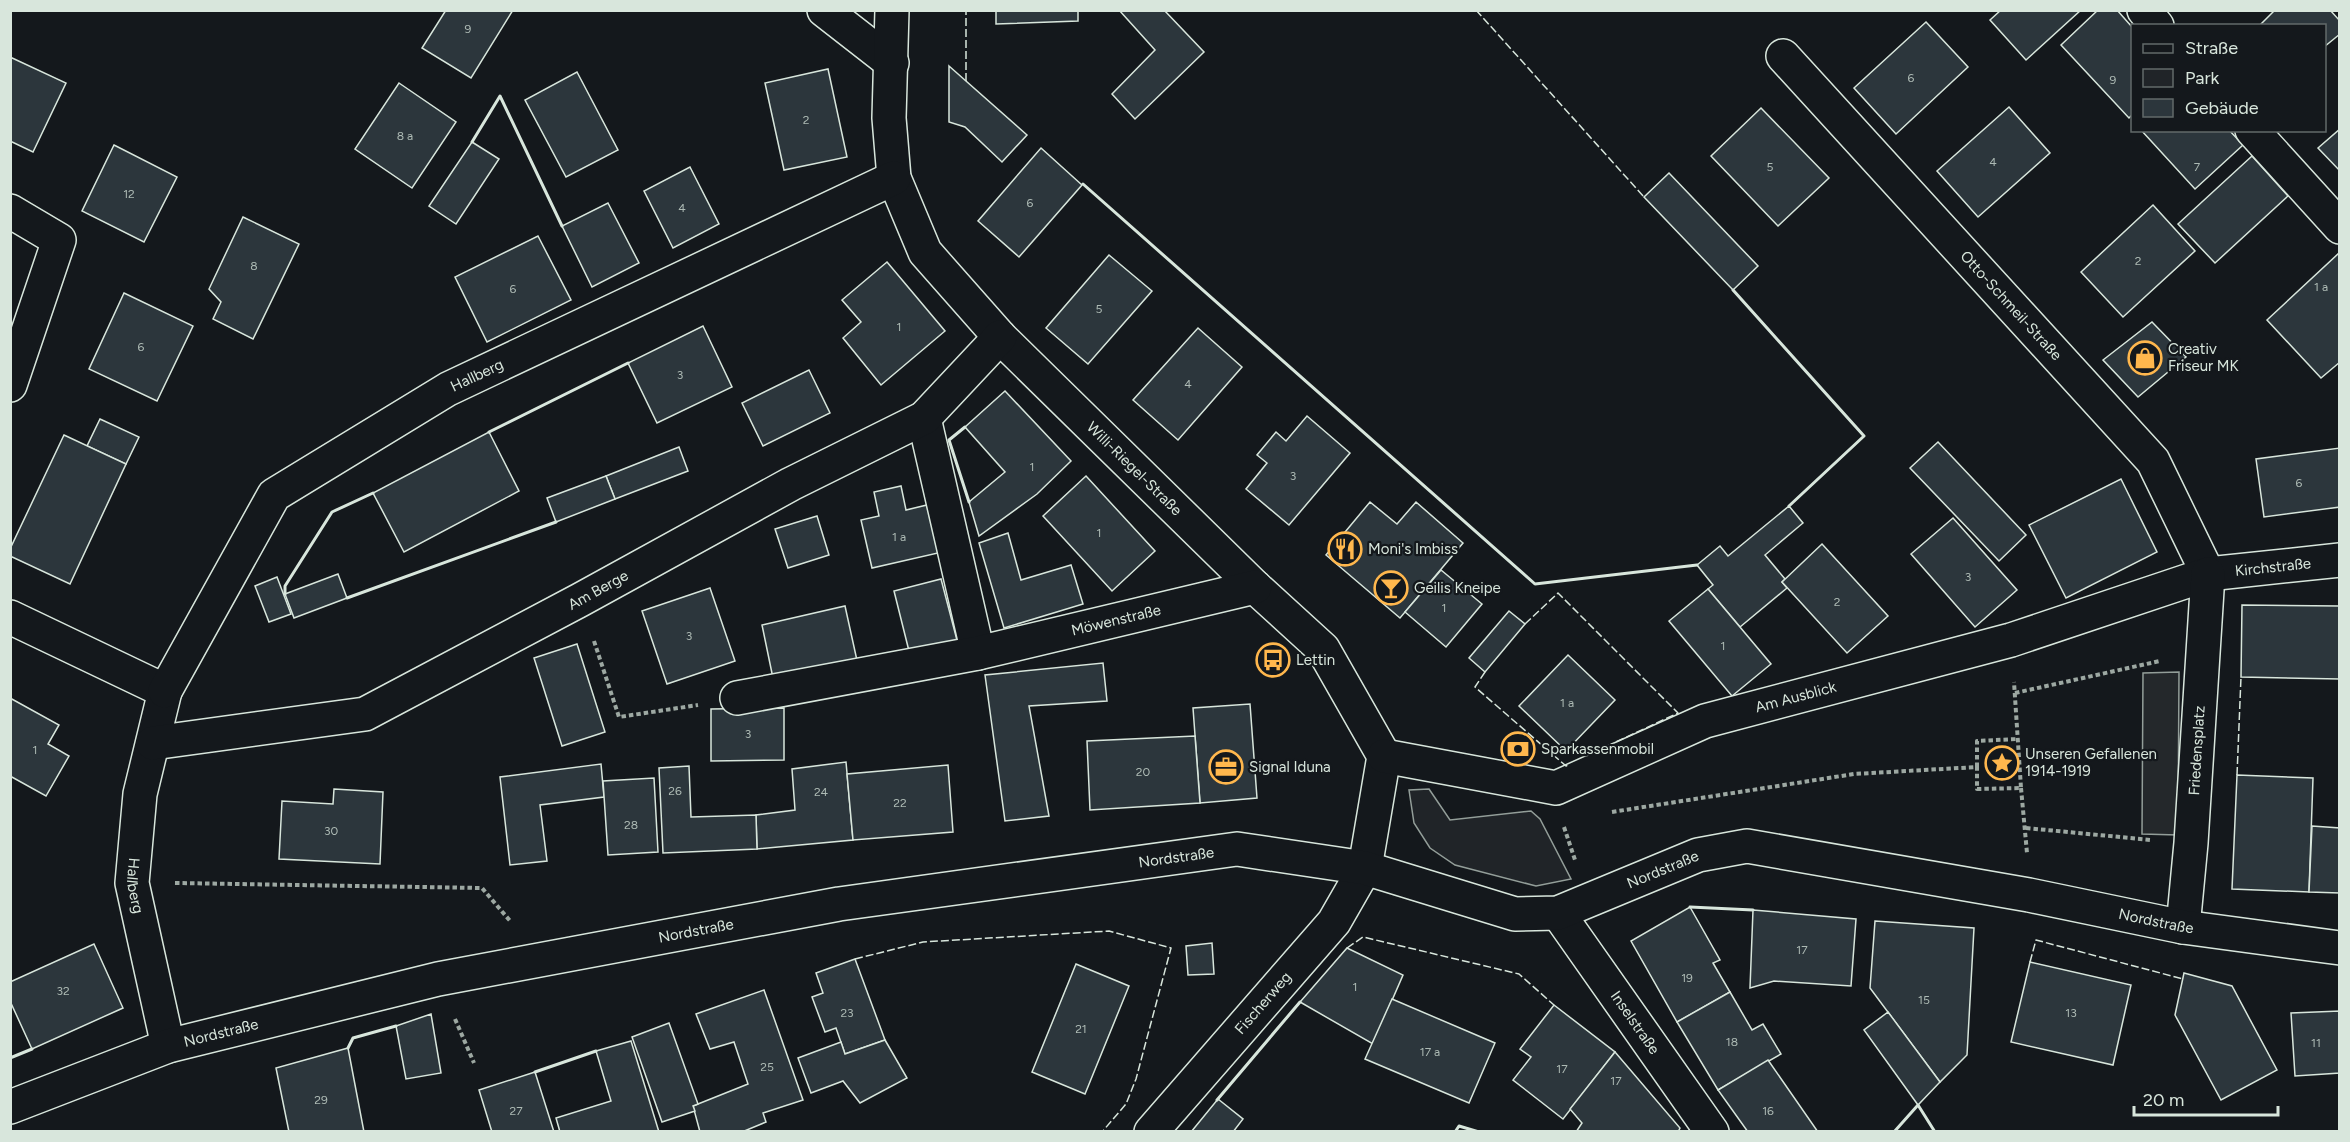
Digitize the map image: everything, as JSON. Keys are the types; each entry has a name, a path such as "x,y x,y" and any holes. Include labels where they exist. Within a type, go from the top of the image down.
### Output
{"street":[{"path":"824,10 892,63"},
{"name":"Willi-Riegel-Straße","path":"892,10 889,118 894,178 925,252 1000,337 1255,587 1323,649 1384,756"},
{"path":"2144,10 2155,24"},
{"name":"Otto-Schmeil-Straße","path":"1783,56 2153,461 2208,574"},
{"path":"2254,132 2340,227"},
{"name":"Hallberg","path":"168,1046 132,883 140,794 165,691 274,495 448,389 894,178"},
{"path":"10,211 59,240 10,385"},
{"name":"Am Berge","path":"153,743 365,714 580,600 791,483 924,418 1000,337"},
{"path":"924,418 978,652"},
{"name":"Kirchstraße","path":"2208,574 2340,560"},
{"name":"Am Ausblick","path":"1556,788 1705,721 2011,640 2208,574"},
{"name":"Friedensplatz","path":"2183,927 2191,843 2208,574"},
{"name":"Möwenstraße","path":"737,699 978,652 1255,587"},
{"path":"10,617 54,636 165,691"},
{"path":"1365,868 1384,756 1556,788"},
{"name":"Nordstraße","path":"10,1107 168,1046 438,980 839,904 1237,849 1365,868 1515,914 1558,913 1698,855 1747,846 2030,895 2183,927 2340,948"},
{"name":"Fischerweg","path":"1151,1131 1334,922 1365,868"},
{"name":"Inselstraße","path":"1558,913 1712,1131"}],"path":[{"path":"580,600 619,717 737,699"},
{"path":"2011,640 2030,895"},
{"path":"2014,693 2202,651"},
{"path":"2018,739 1977,741 1977,789 2021,788"},
{"path":"1603,813 1854,774 1977,767"},
{"path":"1556,788 1561,818 1581,878 1558,913"},
{"path":"2026,828 2191,843"},
{"path":"132,883 482,888 543,959"}],"green space":[{"path":"1429,789 1450,820 1531,811 1540,819 1571,879 1536,886 1455,865 1430,848 1414,823 1409,790"}],"shaded area":[{"path":"2179,672 2178,835 2142,834 2143,673"}],"building":[{"path":"446,10 513,10 471,78 422,48"},
{"path":"996,10 1078,10 1078,21 996,24"},
{"path":"1119,10 1164,10 1204,52 1135,119 1112,94 1155,50"},
{"path":"2001,10 2081,10 2026,60 1990,20"},
{"path":"2098,10 2117,10 2131,26 2131,116 2129,118 2061,45"},
{"path":"2275,10 2330,10 2340,21 2340,34 2326,45 2326,24 2261,24"},
{"path":"1926,22 1968,67 1896,134 1854,88"},
{"path":"10,57 66,83 33,152 10,141"},
{"path":"949,66 1027,135 1002,162 965,127 949,122"},
{"path":"828,69 847,157 784,170 765,83"},
{"path":"577,72 618,150 566,177 525,100"},
{"path":"399,83 456,122 412,188 355,149"},
{"path":"2009,107 2050,153 1978,217 1937,171"},
{"path":"1761,108 1829,178 1778,226 1711,156"},
{"path":"2340,129 2340,171 2318,148"},
{"path":"2143,132 2231,132 2243,145 2195,189"},
{"path":"472,142 499,159 456,224 429,206"},
{"path":"114,145 177,177 144,242 82,211"},
{"path":"1041,148 1082,185 1019,257 978,221"},
{"path":"2252,156 2288,196 2215,263 2178,224"},
{"path":"690,167 719,224 673,248 644,191"},
{"path":"1669,173 1758,266 1733,290 1644,197"},
{"path":"608,203 639,263 592,287 562,226"},
{"path":"2153,205 2195,251 2123,317 2081,272"},
{"path":"243,217 299,244 253,339 213,319 221,302 209,289"},
{"path":"538,236 571,300 487,342 455,277"},
{"path":"2339,253 2340,362 2321,378 2267,320"},
{"path":"1109,255 1152,291 1088,364 1046,328"},
{"path":"887,262 945,331 881,385 843,338 861,322 842,300"},
{"path":"124,293 193,326 157,401 89,369"},
{"name":"Creativ Friseur MK","path":"2152,322 2186,357 2138,397 2103,360"},
{"path":"703,326 732,387 657,423 628,363"},
{"path":"1198,328 1242,367 1178,440 1133,400"},
{"path":"809,370 830,413 763,446 742,403"},
{"path":"1005,391 1071,461 1037,494 979,536 969,502 1005,472 965,427"},
{"path":"1307,416 1350,453 1289,525 1246,489 1267,463 1257,455 1276,432 1286,441"},
{"path":"100,419 139,437 126,464 87,446"},
{"path":"489,432 519,491 404,552 373,493"},
{"path":"64,435 126,464 70,584 10,556 10,549"},
{"path":"1938,442 2026,535 1999,561 1910,468"},
{"path":"679,447 688,471 615,499 606,476"},
{"path":"2340,448 2340,507 2264,517 2256,459"},
{"path":"606,476 615,499 556,522 547,498"},
{"path":"1086,476 1155,551 1112,591 1043,516"},
{"path":"2121,479 2157,552 2066,598 2029,525"},
{"path":"901,486 906,510 927,505 938,553 872,568 861,520 879,516 874,492"},
{"path":"1370,502 1397,524 1416,502 1463,543 1400,618 1326,555"},
{"path":"1789,506 1803,523 1765,555 1785,579 1782,582 1787,588 1740,627 1708,589 1713,585 1697,565 1720,546 1728,556"},
{"path":"817,516 829,555 788,568 775,529"},
{"path":"1953,518 2017,590 1975,627 1911,554"},
{"path":"1008,533 1021,580 1071,565 1083,604 1004,628 979,543"},
{"path":"1822,544 1888,616 1847,653 1782,582"},
{"path":"1441,570 1482,604 1446,647 1405,612"},
{"path":"338,574 347,598 294,618 285,594"},
{"path":"277,577 291,614 269,622 255,586"},
{"path":"941,579 958,644 910,655 894,591"},
{"path":"710,588 735,661 667,684 642,611"},
{"path":"1708,589 1771,664 1732,696 1669,621"},
{"path":"2242,605 2340,606 2340,679 2241,677"},
{"path":"845,606 858,665 774,683 762,625"},
{"path":"1509,611 1525,624 1485,672 1469,658"},
{"path":"577,644 605,732 562,746 534,658"},
{"path":"1568,655 1615,700 1566,751 1519,706"},
{"path":"1103,663 1107,701 1029,706 1049,816 1005,821 985,675"},
{"path":"10,698 59,725 48,744 69,756 46,796 10,776"},
{"name":"Signal Iduna","path":"1250,704 1257,798 1200,803 1193,708"},
{"path":"784,708 784,760 711,761 711,709"},
{"path":"1195,736 1200,803 1090,810 1087,741"},
{"path":"846,762 853,840 757,849 756,815 795,810 792,769"},
{"path":"601,764 604,797 540,805 547,861 510,865 500,777"},
{"path":"948,765 953,832 853,840 847,774"},
{"path":"689,766 691,817 756,815 757,849 663,853 659,768"},
{"path":"2237,775 2313,778 2309,892 2232,889"},
{"path":"654,778 658,852 608,855 603,781"},
{"path":"334,789 383,792 380,864 279,859 282,801 333,804"},
{"path":"2312,826 2340,828 2340,893 2309,892"},
{"path":"1690,907 1720,960 1713,963 1730,992 1677,1022 1631,941"},
{"path":"1753,910 1856,919 1851,986 1774,981 1750,988"},
{"path":"1875,921 1974,928 1967,1055 1940,1082 1870,988"},
{"path":"1212,943 1214,974 1188,975 1186,946"},
{"path":"94,944 123,1008 32,1049 10,1001 10,982"},
{"path":"1347,948 1403,975 1373,1044 1300,1002"},
{"path":"855,959 885,1040 845,1054 836,1028 825,1032 812,997 823,993 816,973"},
{"path":"2030,962 2131,985 2113,1065 2011,1042"},
{"path":"1076,964 1129,986 1085,1094 1032,1072"},
{"path":"2184,973 2232,986 2277,1070 2221,1100 2175,1015"},
{"path":"764,990 803,1100 763,1113 766,1122 742,1132 700,1132 693,1106 748,1084 734,1042 710,1049 696,1014"},
{"path":"1730,992 1752,1030 1763,1024 1781,1054 1718,1090 1677,1022"},
{"path":"1392,999 1495,1043 1469,1103 1365,1059"},
{"path":"1554,1005 1615,1052 1563,1119 1513,1080 1531,1057 1520,1049"},
{"path":"2340,1011 2340,1073 2295,1076 2291,1013"},
{"path":"1888,1012 1940,1082 1918,1105 1864,1030"},
{"path":"431,1014 441,1073 406,1079 396,1026"},
{"path":"669,1023 698,1104 693,1106 695,1111 662,1122 632,1037"},
{"path":"885,1040 907,1078 860,1103 843,1081 811,1093 798,1058 841,1042 845,1054"},
{"path":"631,1041 659,1132 560,1132 556,1118 611,1101 596,1051"},
{"path":"348,1048 364,1132 289,1132 276,1068"},
{"path":"1615,1052 1680,1128 1678,1132 1576,1132 1582,1123 1570,1109"},
{"path":"1768,1060 1818,1132 1748,1132 1718,1090"},
{"path":"535,1072 554,1132 492,1132 479,1090"},
{"path":"1218,1099 1243,1119 1233,1132 1191,1132"}],"fence":[{"path":"966,10 966,81"},
{"path":"1476,10 1644,197"},
{"path":"1525,624 1558,593 1678,713 1586,756"},
{"path":"1485,672 1475,687 1566,766 1570,764"},
{"path":"2237,775 2241,677"},
{"path":"855,959 923,942 1109,931 1171,948 1136,1079 1126,1104 1102,1132"},
{"path":"1347,948 1363,937 1519,974 1554,1005"},
{"path":"2030,962 2036,940 2183,979"}],"wall":[{"path":"472,142 500,96 562,226"},
{"path":"1083,184 1535,584 1697,565"},
{"path":"1733,290 1864,436 1789,506"},
{"path":"489,432 628,363"},
{"path":"965,427 949,440 969,502"},
{"path":"285,594 285,586 332,512 373,493"},
{"path":"347,598 556,522"},
{"path":"1690,907 1753,910"},
{"path":"1217,1100 1300,1002"},
{"path":"348,1048 353,1038 396,1026"},
{"path":"10,1058 32,1049"},
{"path":"535,1072 596,1051"},
{"path":"1894,1132 1918,1105 1935,1132"},
{"path":"1455,1132 1459,1126 1479,1132"}],"place":[{"name":"Creativ Friseur MK","path":"2145,358"},
{"name":"Moni's Imbiss","path":"1345,549"},
{"name":"Geilis Kneipe","path":"1391,588"},
{"name":"Lettin","path":"1273,660"},
{"name":"Sparkassenmobil","path":"1518,749"},
{"name":"Unseren Gefallenen 1914-1919","path":"2002,763"},
{"name":"Signal Iduna","path":"1226,767"}]}
